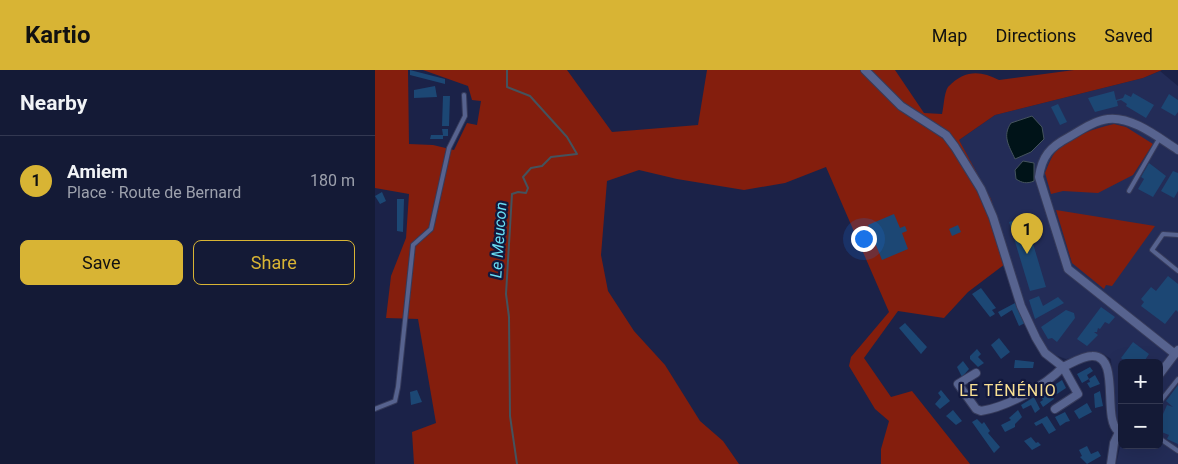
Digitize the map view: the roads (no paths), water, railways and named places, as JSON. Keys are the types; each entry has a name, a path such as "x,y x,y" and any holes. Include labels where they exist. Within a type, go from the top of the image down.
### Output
{"street":[{"path":"865,70 901,106 946,136 981,189 993,217 1021,306 1036,338 1045,353 1063,367 1078,394 1055,409"},
{"path":"1163,370 1176,352 1068,269 1039,177 1041,163 1047,152 1055,145 1089,126 1109,119 1139,126 1178,150"},
{"path":"976,373 958,384 976,410 981,411 1028,393 1054,376 1063,367 1090,356 1097,356 1104,362 1109,379 1111,419 1114,428 1118,429"},
{"path":"1111,464 1118,437"}],"lane":[{"path":"375,409 395,401 413,245 431,229 449,148 465,116 464,95"},
{"path":"1129,191 1159,139"},
{"path":"1178,235 1163,234 1152,250 1178,270"},
{"path":"1163,398 1178,379"},
{"path":"1163,441 1178,451"}],"waterway":[{"name":"Le Meucon","path":"507,70 507,87 530,96 567,137 577,154 551,157 542,166 531,168 523,177 528,188 526,193 518,192 512,194 506,294 509,317 510,416 517,464"}],"place":[{"name":"Amiem","path":"1027,254"}],"district":[{"name":"LE TÉNÉNIO","path":"1008,390"}]}
